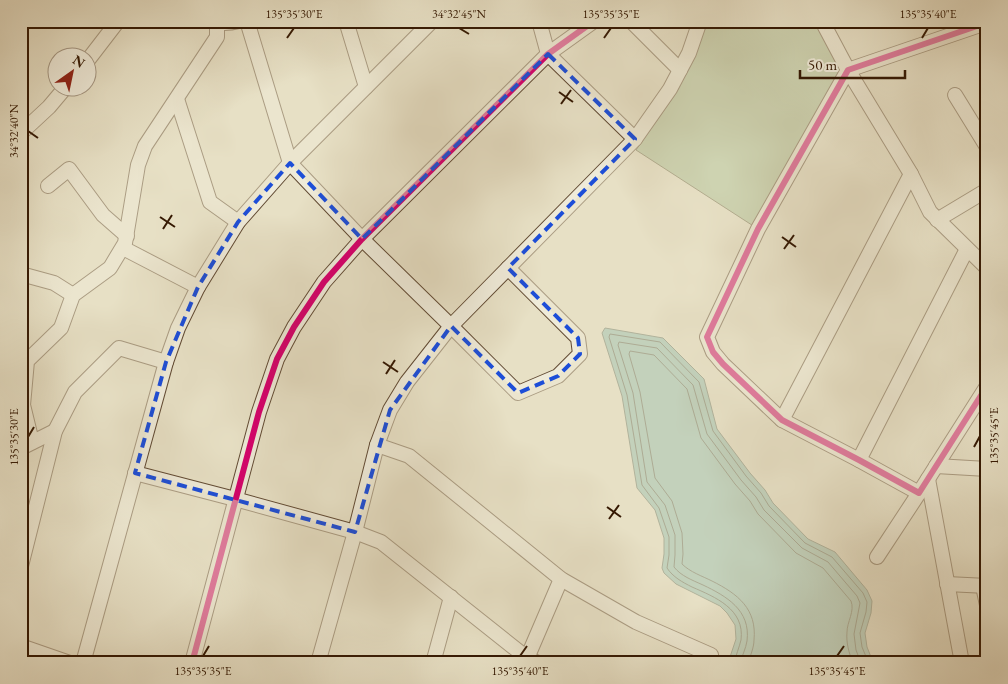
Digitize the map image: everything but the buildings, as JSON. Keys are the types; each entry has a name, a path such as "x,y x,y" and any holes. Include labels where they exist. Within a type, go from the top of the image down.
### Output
{"street":[{"path":"97,48 118,21"},
{"path":"55,431 27,445 23,406 24,359 62,328 73,295 110,268 125,242 138,165 145,146 217,37 215,22 233,23 239,21"},
{"path":"247,21 290,162 362,239 518,393 558,376 580,354 578,338 508,268"},
{"path":"346,21 366,87"},
{"path":"83,663 166,362 178,328 198,287 238,222 290,162 432,21"},
{"path":"539,21 548,54 635,139"},
{"path":"192,663 259,412 277,360 294,327 324,282 362,239 548,54 594,21"},
{"path":"631,21 680,70"},
{"path":"318,663 377,445 390,410 407,382 452,326 635,139 670,90 689,53 700,21"},
{"path":"822,21 848,70 911,174 930,212 987,268"},
{"path":"919,492 782,420 723,364 713,352 708,337 758,229 848,70 981,27"},
{"path":"955,95 987,147"},
{"path":"21,133 57,98"},
{"path":"176,99 210,202 238,222"},
{"path":"48,186 69,169 125,242 198,287"},
{"path":"782,420 911,174"},
{"path":"937,220 987,190"},
{"path":"859,460 967,249"},
{"path":"21,274 54,283 73,295"},
{"path":"21,566 55,431 75,392 119,348 166,362"},
{"path":"877,557 987,386"},
{"path":"377,445 409,456 561,579 636,622 710,655 707,663"},
{"path":"936,466 987,469"},
{"path":"135,474 355,532 381,542 530,661 561,579"},
{"path":"928,479 962,663"},
{"path":"947,584 985,586 987,605"},
{"path":"433,663 451,598"},
{"path":"21,646 70,663"}],"highlighted area":[{"path":"548,54 635,139 508,268 578,338 580,354 558,376 518,393 451,326 390,410 355,532 135,473 166,362 198,287 238,222 290,163 362,239"}],"shaded area":[{"path":"704,21 816,21 841,69 758,229 636,150 674,96"}],"water":[{"path":"605,328 663,338 704,379 717,429 773,503 808,539 835,552 867,590 872,601 871,613 865,633 867,647 876,663 728,663 736,639 735,625 727,613 720,606 676,584 664,573 662,568 664,538 655,510 637,488 622,396 602,333"}],"cycle path":[{"path":"192,663 259,412 277,359 294,327 324,282 362,239 548,54 594,21"},
{"path":"980,25 848,70 758,229 707,337 713,352 723,364 782,420 919,493 987,386"}]}
